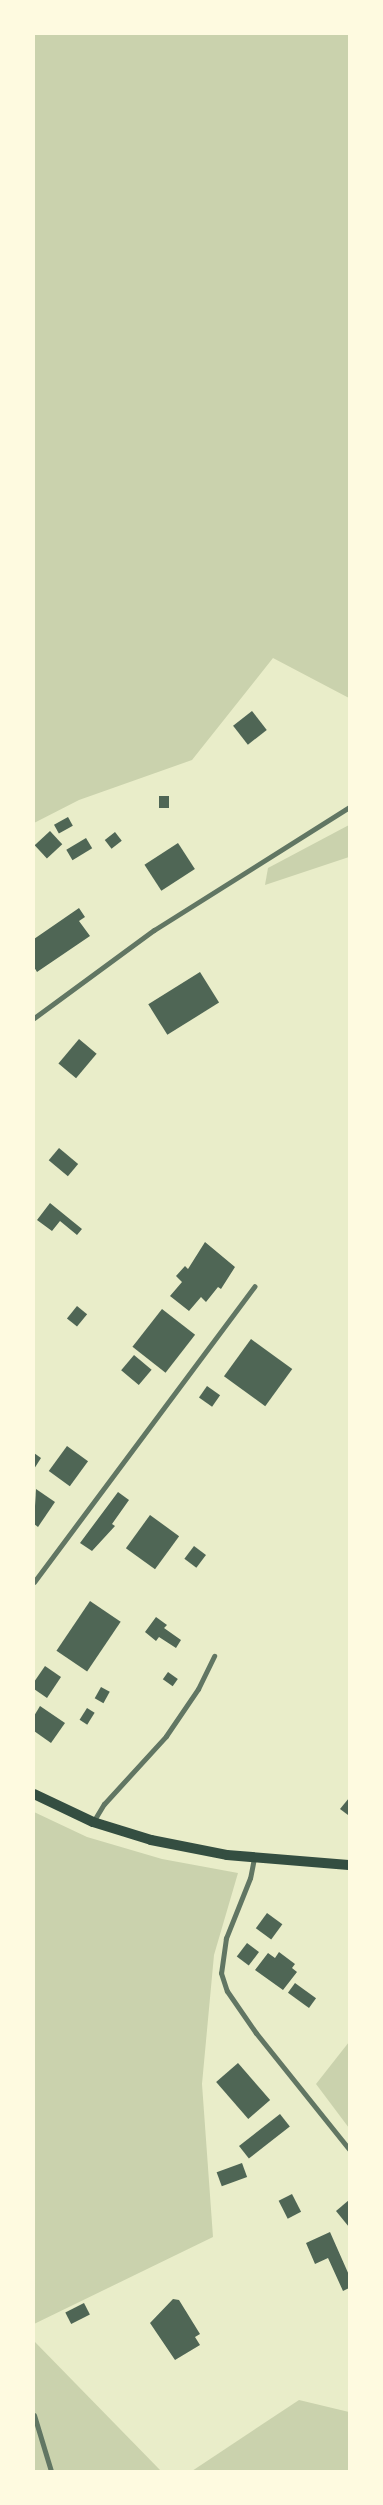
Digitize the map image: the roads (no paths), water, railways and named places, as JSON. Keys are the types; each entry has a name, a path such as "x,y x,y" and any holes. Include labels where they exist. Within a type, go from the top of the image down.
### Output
{"main road":[{"path":"34,1794 93,1822 151,1840 254,1858 349,1865"}],"street":[{"path":"34,1018 154,930 349,807"},
{"path":"34,1582 255,1286"},
{"path":"93,1822 104,1804 166,1736 198,1690 214,1656"},
{"path":"254,1858 250,1878 226,1938 220,1973 227,1991 256,2033 349,2150"},
{"path":"34,2415 51,2471"}]}
